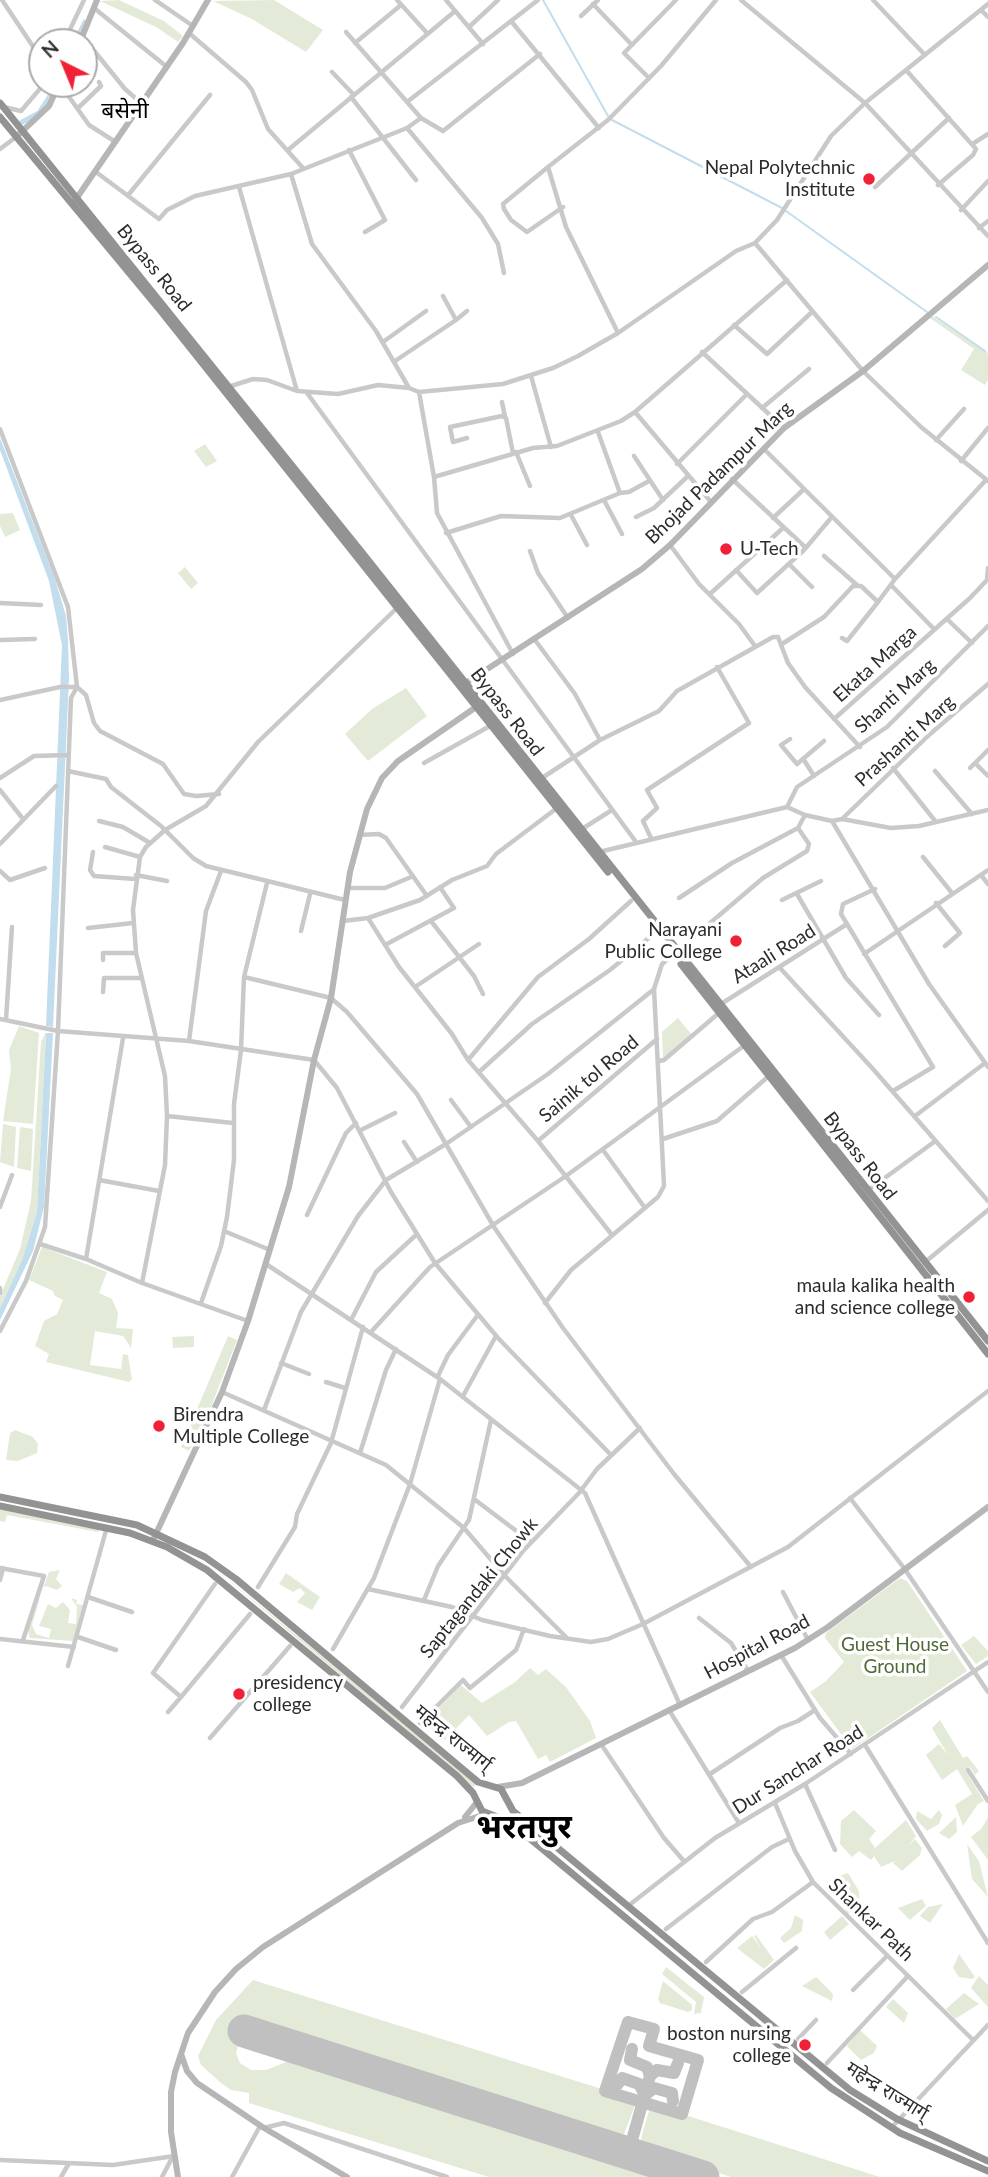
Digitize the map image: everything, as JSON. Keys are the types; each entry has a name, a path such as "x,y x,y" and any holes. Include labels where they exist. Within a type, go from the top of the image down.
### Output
{"highway":[{"name":"Bypass Road","path":"2,105 19,135"},
{"name":"Bypass Road","path":"0,117 19,135 226,388 478,705 581,829 988,1354"},
{"name":"Bypass Road","path":"478,705 490,726 674,952"},
{"name":"Bypass Road","path":"720,1008 746,1045 811,1123"},
{"name":"Bypass Road","path":"865,1192 988,1341"},
{"name":"महेन्द्र राज्मार्ग्","path":"0,1497 112,1518 156,1531 205,1557 230,1574 478,1782 494,1786 506,1801 628,1907 822,2069 897,2119 988,2161"},
{"name":"महेन्द्र राज्मार्ग्","path":"0,1506 11,1512 108,1526 152,1541 197,1564 255,1607 457,1776 488,1814 505,1819 522,1832 793,2058 850,2102 892,2128 988,2171"},
{"path":"477,1801 481,1791 494,1786"},
{"path":"488,1814 499,1813 506,1801"}],"street":[{"path":"2,0 28,39"},
{"path":"71,28 84,0"},
{"path":"86,28 97,0"},
{"path":"155,0 193,26"},
{"path":"74,202 167,67 208,0"},
{"path":"397,0 427,33"},
{"path":"446,0 483,44"},
{"path":"469,27 498,0"},
{"path":"407,102 538,0"},
{"path":"649,78 624,53 677,0"},
{"path":"563,208 527,232 511,220 503,204 599,128 649,78 716,0"},
{"path":"741,0 865,103 961,210 988,236"},
{"path":"873,0 925,55"},
{"path":"581,16 596,2 632,45"},
{"path":"226,388 253,379 267,380 306,392 338,394 378,385 409,388 419,393 480,388 531,376 567,362 618,332 736,251 755,243 778,220 831,136 865,103 988,4"},
{"path":"355,43 401,5"},
{"path":"93,8 167,67"},
{"path":"981,10 988,17"},
{"path":"288,150 454,12"},
{"path":"511,21 599,128"},
{"path":"346,32 421,118 443,131 540,54"},
{"path":"189,33 246,82 268,129 303,168"},
{"path":"98,58 141,103"},
{"path":"906,70 974,143 973,155 938,185"},
{"path":"332,72 416,180"},
{"path":"78,108 101,86 99,82"},
{"path":"129,194 210,95"},
{"path":"2,105 21,111 32,98"},
{"path":"0,149 19,135 49,106 53,98"},
{"path":"70,98 89,125 114,141"},
{"path":"96,172 159,219 167,210 195,196 291,174 407,128 421,118"},
{"path":"875,187 949,118"},
{"path":"407,128 482,218 498,244 504,273"},
{"path":"974,143 988,134"},
{"path":"349,150 385,220 365,232"},
{"path":"548,167 563,208 566,227 618,332"},
{"path":"291,174 312,244 383,342 409,388"},
{"path":"961,210 988,181"},
{"path":"239,187 297,391"},
{"path":"979,228 988,221"},
{"path":"755,243 863,371 936,440 987,481 895,579 847,641 842,638"},
{"name":"Bhojad Padampur Marg","path":"462,685 629,579 670,545 784,428 863,371 988,265"},
{"path":"434,477 598,432 635,412 787,280"},
{"path":"443,296 456,320"},
{"path":"383,342 426,311"},
{"path":"395,361 467,311"},
{"path":"734,325 767,354 812,312"},
{"path":"702,352 784,428"},
{"path":"762,408 809,369"},
{"path":"531,376 551,447"},
{"path":"306,392 636,842"},
{"path":"419,393 434,477 436,513 513,654"},
{"path":"677,464 747,394"},
{"path":"502,402 515,453 530,486"},
{"path":"936,440 964,409"},
{"path":"635,412 711,502"},
{"path":"467,438 453,442 450,427 502,416 506,418"},
{"path":"961,461 988,428"},
{"path":"0,429 68,607 74,686 71,698 57,1031 45,1227 26,1281 0,1331"},
{"path":"598,432 620,493"},
{"path":"763,449 895,579"},
{"path":"635,456 663,500"},
{"path":"636,517 663,500 688,476"},
{"path":"732,479 806,548"},
{"path":"446,533 501,516 551,519 571,515 649,481"},
{"path":"774,518 803,490"},
{"path":"604,500 622,534"},
{"path":"571,515 587,545"},
{"path":"736,570 757,593 806,548 831,518"},
{"path":"711,593 783,528"},
{"path":"670,545 699,584 711,593 755,646"},
{"path":"530,551 538,573 569,619"},
{"path":"824,556 878,602"},
{"path":"789,564 812,587"},
{"name":"Ekata Marga","path":"834,719 987,580 988,568"},
{"path":"782,643 815,624 858,585"},
{"path":"891,585 934,629"},
{"path":"0,603 41,605"},
{"path":"142,1283 159,1191 167,1116 165,1076 136,953 133,923 140,857 150,843 165,830 200,811 219,794 258,742 400,605"},
{"path":"947,619 972,643"},
{"name":"Shanti Marg","path":"787,807 797,787 887,727 988,626"},
{"path":"541,779 600,740 659,711 677,691 773,637 778,637 782,643 788,663 860,747"},
{"path":"0,640 35,639"},
{"path":"535,640 575,695 600,740"},
{"path":"651,838 643,821 657,808 647,790 749,723 717,667"},
{"name":"Prashanti Marg","path":"842,819 893,768 988,684"},
{"path":"0,693 0,700 74,686 86,695 94,723 100,731 163,764 184,793 196,796 219,794"},
{"path":"152,1541 222,1392 270,1250 296,1159 314,1060 331,998 358,835 375,788 407,753 478,705"},
{"path":"424,763 490,726"},
{"path":"790,738 781,745 795,764 804,760 824,741"},
{"path":"970,768 988,750"},
{"path":"0,778 34,756 68,755"},
{"path":"804,760 814,776"},
{"path":"975,763 988,776"},
{"path":"893,768 937,823"},
{"path":"68,771 107,779 111,787 165,830 193,858 221,871 310,894 346,900"},
{"path":"935,771 972,814"},
{"path":"0,844 56,786"},
{"path":"0,790 23,819"},
{"path":"598,852 787,807 804,815 832,821 842,819 891,828 937,823 988,810"},
{"path":"343,921 368,918 427,896 440,887 487,866 496,853 557,808"},
{"path":"581,829 612,810"},
{"path":"679,898 711,875 798,828 804,815"},
{"path":"99,821 123,827 150,843"},
{"path":"832,821 937,997 987,1065 915,1116"},
{"path":"545,1303 571,1270 658,1197 664,1186 654,989 663,964 763,878 807,851 809,844 798,828"},
{"path":"358,835 382,835 427,896"},
{"path":"105,847 140,857"},
{"path":"93,852 90,870 94,876 167,881"},
{"path":"923,857 952,893"},
{"path":"0,871 10,880 45,868"},
{"path":"864,954 988,870"},
{"path":"189,1041 206,911 221,871"},
{"path":"981,875 988,884"},
{"path":"348,888 385,888 411,877"},
{"path":"782,900 821,881"},
{"path":"201,1304 224,1231 234,1160 233,1123 241,1050 244,977 267,883"},
{"path":"384,945 454,908 440,887"},
{"path":"875,889 843,904 840,909 864,954 932,1064 931,1069 914,1076 893,1091"},
{"path":"301,931 310,894"},
{"path":"797,894 846,978 879,1014"},
{"path":"468,1060 538,977 590,939 631,901"},
{"path":"936,903 960,933 945,946"},
{"path":"368,918 384,945 452,1034 468,1060 538,1141 612,1235"},
{"path":"431,921 458,959 474,976 483,994"},
{"path":"88,928 133,923"},
{"name":"Ataali Road","path":"659,1061 664,1060 720,1008 847,924"},
{"path":"12,927 3,1019 57,1031 189,1041 314,1060 337,1088 435,1264 496,1336 611,1455"},
{"path":"478,1072 532,1024 610,970 656,932"},
{"path":"415,987 479,944"},
{"path":"103,960 103,953 136,953"},
{"path":"780,968 893,1091 934,1142 988,1201"},
{"path":"244,977 331,998 347,1012 416,1094 494,1227 545,1303 751,1567"},
{"path":"103,992 104,978 142,978"},
{"path":"264,1410 311,1294 358,1216 386,1180 446,1144 504,1104 592,1041 654,989"},
{"path":"86,1259 123,1038"},
{"name":"Sainik tol Road","path":"538,1141 658,1039"},
{"path":"371,1332 404,1293 435,1264 566,1177 746,1045"},
{"path":"663,1139 717,1121 770,1075"},
{"path":"451,1100 471,1127"},
{"path":"361,1130 395,1113"},
{"path":"167,1116 233,1123"},
{"path":"307,1215 346,1133 356,1123"},
{"path":"404,1142 417,1161"},
{"path":"865,1192 934,1142"},
{"path":"603,1150 645,1208"},
{"path":"0,1207 12,1175"},
{"path":"99,1180 159,1191"},
{"path":"924,1263 988,1210"},
{"path":"224,1231 270,1250"},
{"path":"351,1320 376,1272 417,1234"},
{"path":"40,1244 248,1321"},
{"path":"265,1264 439,1378 589,1498 680,1705"},
{"path":"333,1649 368,1589 410,1484 448,1354 477,1315"},
{"path":"258,1587 295,1527 297,1514 331,1443 363,1327"},
{"path":"463,1396 496,1336"},
{"path":"360,1453 386,1370 396,1349"},
{"path":"281,1363 309,1374"},
{"path":"326,1382 345,1388"},
{"path":"368,1589 453,1607 474,1616 524,1629 599,1641 643,1623 788,1547 988,1391"},
{"path":"222,1392 331,1443 386,1465 464,1528 506,1576 566,1637"},
{"path":"423,1601 442,1560 464,1528 474,1499 491,1420"},
{"name":"Saptagandaki Chowk","path":"402,1707 531,1542 611,1455 640,1428"},
{"path":"850,1498 904,1569 988,1692"},
{"path":"474,1499 531,1542"},
{"name":"Hospital Road","path":"494,1786 510,1787 522,1783 808,1640 988,1507"},
{"path":"68,1666 108,1526"},
{"path":"0,1580 2,1568 44,1576 23,1640"},
{"path":"181,1696 153,1673 215,1584"},
{"path":"783,1592 808,1640"},
{"path":"88,1597 132,1612"},
{"path":"168,1712 250,1614"},
{"path":"699,1619 731,1643 748,1671"},
{"path":"421,1723 463,1680 470,1688 516,1650 524,1629"},
{"path":"78,1637 116,1650"},
{"path":"0,1639 74,1647"},
{"path":"210,1738 290,1646"},
{"path":"781,1655 816,1710 850,1755"},
{"name":"Dur Sanchar Road","path":"628,1907 684,1860 850,1755 988,1662"},
{"path":"669,1710 739,1823"},
{"path":"710,1774 780,1728 816,1710"},
{"path":"601,1743 664,1838 684,1860"},
{"path":"865,1745 988,1943"},
{"path":"968,1770 988,1801"},
{"name":"Hospital Road","path":"506,1801 522,1783"},
{"path":"805,1784 835,1850"},
{"path":"458,1823 477,1801"},
{"name":"Shankar Path","path":"775,1802 789,1839 813,1882 973,2040"},
{"path":"177,2177 171,2092 180,2052 205,2005 246,1960 458,1823 488,1814"},
{"path":"666,1929 772,1847 789,1839"},
{"path":"706,1962 753,1919 772,1912 813,1882"},
{"path":"742,1992 796,1948"},
{"path":"853,1990 887,1956"},
{"path":"827,2063 908,1976"},
{"path":"798,2039 816,2021"},
{"path":"892,2128 897,2119 988,2025"},
{"path":"180,2052 187,2071 197,2082 262,2127 347,2177"},
{"path":"232,2177 262,2127 280,2121 447,2177"},
{"path":"0,2160 113,2165 174,2155"},
{"path":"162,2177 174,2155"},
{"path":"61,2177 68,2165"}],"green space":[{"path":"119,0 164,21 183,36 178,42 156,27 100,1"},
{"path":"274,0 323,30 306,52 252,19 213,1"},
{"path":"932,316 988,353 988,380 985,385 961,370 974,349 930,318"},
{"path":"205,444 217,461 206,467 194,451"},
{"path":"13,513 20,530 5,537 0,526 0,514"},
{"path":"185,567 198,583 191,589 178,573"},
{"path":"406,688 427,716 368,761 345,734 372,709"},
{"path":"678,1018 692,1035 663,1058 662,1032"},
{"path":"19,1026 39,1033 33,1124 3,1121 11,1069 9,1050"},
{"path":"46,1032 37,1212 22,1260 0,1308 0,1296 20,1249 31,1201 41,1042"},
{"path":"3,1124 16,1127 14,1167 0,1162"},
{"path":"20,1127 33,1129 31,1171 17,1168"},
{"path":"42,1247 107,1272 99,1293 112,1299 118,1313 116,1328 133,1329 131,1348 123,1336 95,1331 90,1365 121,1369 123,1354 128,1355 132,1379 129,1382 46,1362 49,1354 35,1346 44,1321 57,1314 63,1300 55,1296 53,1291 29,1280"},
{"path":"194,1336 194,1347 173,1348 172,1337"},
{"path":"228,1336 237,1340 209,1412 189,1451 181,1447"},
{"path":"15,1430 33,1437 38,1444 37,1453 18,1461 6,1460 10,1433"},
{"path":"0,1507 104,1526 98,1532 7,1515 5,1522 0,1521"},
{"path":"60,1570 56,1579 62,1586 57,1590 46,1586 43,1588 49,1572"},
{"path":"220,1573 375,1699 476,1785 473,1787"},
{"path":"286,1573 320,1597 312,1610 297,1602 305,1593 300,1588 293,1592 279,1584"},
{"name":"Guest House Ground","path":"900,1578 907,1581 967,1671 852,1749 810,1692 826,1681 844,1662 825,1638 826,1633"},
{"path":"42,1591 32,1625 36,1634 49,1638 51,1629 39,1626 48,1604 56,1608 63,1602 70,1610 68,1623 76,1624 77,1607 71,1598 77,1600 76,1604 83,1605 73,1641 30,1638 28,1630"},
{"path":"974,1636 988,1651 988,1656 976,1664 961,1645"},
{"path":"530,1668 538,1675 546,1669 566,1687 590,1721 596,1738 550,1762 546,1755 538,1759 516,1721 509,1722 487,1736 469,1715 445,1740 424,1723 461,1685 482,1703 515,1682"},
{"path":"940,1720 963,1758 967,1756 979,1771 975,1775 970,1767 965,1770 984,1801 978,1804 963,1826 955,1805 972,1794 957,1769 942,1780 926,1755 939,1744 948,1755 932,1728"},
{"path":"854,1810 876,1831 869,1839 875,1848 906,1820 916,1836 908,1846 915,1839 922,1848 920,1855 902,1871 893,1863 895,1861 881,1867 874,1856 871,1860 859,1851 852,1857 840,1844 841,1821"},
{"path":"939,1810 942,1815 939,1824 927,1831 916,1819 917,1811 931,1819"},
{"path":"956,1817 957,1832 949,1839 939,1833"},
{"path":"988,1817 988,1860 971,1837 982,1828"},
{"path":"967,1844 979,1861 988,1897 972,1879"},
{"path":"848,1873 859,1891 860,1904 848,1914 844,1907 853,1896 836,1877"},
{"path":"922,1899 926,1906 910,1920 898,1908"},
{"path":"943,1904 930,1923 920,1916 928,1907"},
{"path":"795,1915 803,1920 802,1931 784,1943 780,1938 791,1928"},
{"path":"842,1916 849,1924 830,1940 824,1932"},
{"path":"756,1935 774,1960 764,1969 737,1948 752,1936 761,1948 754,1936"},
{"path":"959,1954 975,1977 972,1979 959,1977 953,1968"},
{"path":"666,1967 704,1997 701,2013 694,2014 696,2002 662,1974"},
{"path":"979,1976 988,1985 988,2007 971,1988"},
{"path":"816,1977 833,1994 832,2001 802,1986"},
{"path":"253,1980 637,2100 624,2134 610,2139 245,2023 236,2053 240,2063 251,2070 266,2070 291,2060 659,2177 489,2177 249,2103 249,2093 231,2090 221,2083 201,2065 198,2056 216,2020"},
{"path":"663,1981 692,2005 692,2010 688,2012 660,2003 658,1999"},
{"path":"964,1993 979,2004 955,2019 946,2009"},
{"path":"893,1999 908,2013 904,2023 886,2007"},
{"path":"860,2030 877,2046 874,2053 861,2060 847,2046"},
{"path":"651,2104 880,2177 731,2177 647,2150 641,2138"}],"water":[{"path":"0,438 55,579 66,616 69,679 53,1027 46,1026 62,645 49,581 0,450"},
{"path":"46,1033 53,1033 44,1207 33,1251 0,1320 0,1308 22,1260 37,1212"}],"waterway":[{"path":"543,0 608,116"},
{"path":"82,28 85,22"},
{"path":"22,122 39,113 49,98"},
{"path":"612,120 782,208"},
{"path":"786,211 927,312"},
{"path":"936,317 985,351"}],"taxiway":[{"path":"628,2022 654,2029 649,2046 698,2060 682,2114 605,2091 628,2022"},
{"path":"632,2049 630,2060 647,2067 650,2076 632,2140 634,2151 642,2158"},
{"path":"650,2076 657,2070 674,2073 678,2063"},
{"path":"618,2084 622,2078 639,2084 645,2095 654,2088 672,2093 673,2101"},
{"path":"611,2148 622,2148 632,2140"}],"runway":[{"path":"244,2031 703,2177"}],"place":[{"name":"Nepal Polytechnic Institute","path":"869,179"},
{"name":"U-Tech","path":"726,549"},
{"name":"Narayani Public College","path":"736,941"},
{"name":"maula kalika health and science college","path":"969,1297"},
{"name":"Birendra Multiple College","path":"159,1426"},
{"name":"presidency college","path":"239,1694"},
{"name":"boston nursing college","path":"805,2045"}],"district":[{"name":"बसेनी","path":"125,111"},
{"name":"भरतपुर","path":"524,1827"}]}
